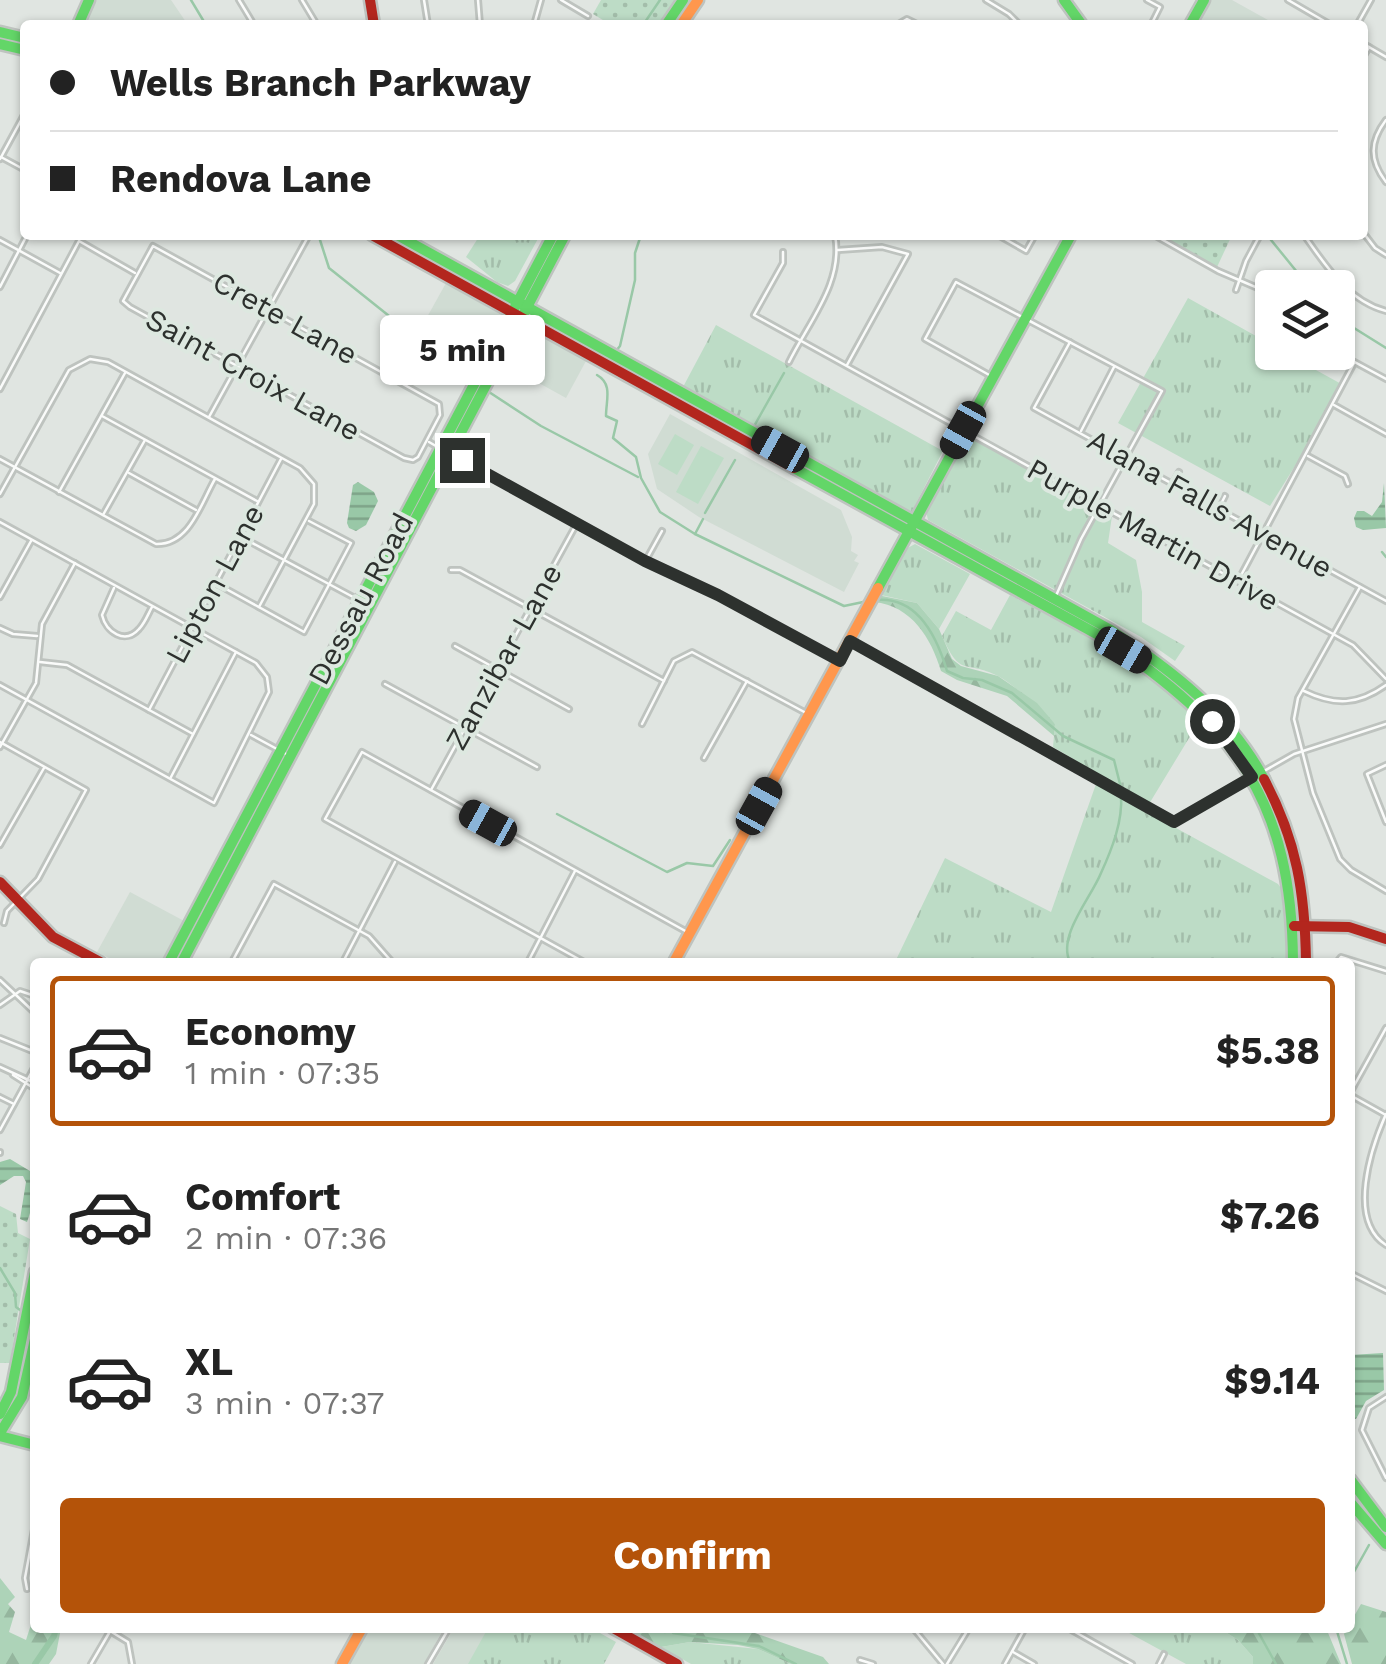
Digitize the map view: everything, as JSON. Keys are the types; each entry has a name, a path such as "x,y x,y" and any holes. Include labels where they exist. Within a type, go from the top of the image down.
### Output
{"street":[{"path":"562,0 588,16"},
{"path":"1146,0 1160,8 1153,20"},
{"path":"1288,0 1323,20"},
{"path":"989,1 1014,20"},
{"path":"1369,47 1386,57"},
{"path":"1386,120 1373,149 1377,170 1386,182"},
{"path":"0,157 20,122"},
{"path":"1368,239 1386,256"},
{"path":"0,240 60,274"},
{"path":"0,287 24,240"},
{"path":"208,417 305,240"},
{"path":"383,240 454,274 1142,661 1187,696 1257,775"},
{"path":"404,240 454,274"},
{"name":"Dessau Road","path":"519,311 551,240"},
{"name":"Dessau Road","path":"171,958 285,754 519,311 563,240"},
{"path":"788,362 836,275 837,240"},
{"path":"1007,240 1026,251 1032,240"},
{"path":"676,958 1067,240"},
{"path":"1163,240 1218,271 1255,286"},
{"path":"1236,290 1258,240"},
{"path":"1308,240 1342,285 1372,307 1386,311"},
{"path":"0,388 79,241 137,273"},
{"name":"Crete Lane","path":"137,273 153,246 439,404 442,408 427,440"},
{"path":"838,250 882,247 908,254 846,366"},
{"name":"Purple Martin Drive","path":"783,252 783,263 754,315 1334,634 1358,648 1386,682"},
{"name":"Saint Croix Lane","path":"137,273 123,301 130,307 413,460 427,440"},
{"path":"993,376 925,339 956,282 1162,391 1100,504 1054,600"},
{"name":"Alana Falls Avenue","path":"1070,342 1034,408 1386,601"},
{"path":"0,494 69,370 79,362 98,358 282,458 308,475 314,484 315,499 306,520 259,607"},
{"path":"1355,364 1386,379"},
{"path":"1080,433 1115,366"},
{"path":"1238,581 1350,370"},
{"path":"59,492 126,372"},
{"path":"1333,404 1386,434"},
{"path":"102,416 258,502"},
{"path":"102,516 145,440"},
{"path":"427,440 445,451"},
{"path":"1307,456 1344,476 1348,484"},
{"name":"Lipton Lane","path":"149,710 282,458"},
{"path":"0,459 148,542 164,544 181,537 215,478"},
{"path":"462,460 645,561 718,595 840,661"},
{"path":"127,472 198,510"},
{"path":"1172,484 1179,472"},
{"path":"1218,510 1225,496"},
{"path":"215,584 304,632 351,543 306,520"},
{"path":"0,522 236,652 261,667 269,682 267,700 214,803 0,686"},
{"name":"Zanzibar Lane","path":"430,791 577,524"},
{"path":"911,528 1150,653 1220,714 1257,775 1286,862 1305,958"},
{"path":"645,561 662,531"},
{"path":"240,536 365,603"},
{"path":"0,596 31,539"},
{"path":"4,923 7,911 38,879 86,790 1,744 38,677 42,624 76,563"},
{"path":"450,570 460,570 664,681"},
{"path":"115,585 102,615 105,626 115,634 128,636 136,632 153,606"},
{"path":"1360,587 1303,690 1294,719 1314,793 1340,859 1386,891"},
{"path":"0,628 13,634 40,636"},
{"path":"850,641 1174,822 1302,752 1386,724"},
{"path":"455,646 570,709"},
{"path":"170,778 236,652"},
{"path":"642,724 674,661 686,653 696,653 810,715"},
{"path":"38,662 67,664 193,734"},
{"path":"704,758 747,680"},
{"path":"1303,690 1344,704 1364,698 1386,682"},
{"path":"384,684 537,768"},
{"path":"250,734 285,754"},
{"path":"577,958 325,820 362,752 690,934"},
{"name":"Dessau Road","path":"184,958 285,754"},
{"path":"1386,765 1367,774 1386,822"},
{"path":"0,845 45,767"},
{"path":"345,958 396,860"},
{"path":"530,958 575,870"},
{"path":"0,882 54,937 93,958"},
{"path":"234,958 274,884 360,931 389,958"},
{"path":"1300,926 1349,927 1386,938"},
{"path":"1294,958 1300,926"},
{"path":"1355,960 1386,971"},
{"path":"0,980 30,1009"},
{"path":"0,1004 13,995 30,993"},
{"path":"1355,1085 1386,1028"},
{"path":"0,1038 30,1050"},
{"path":"0,1067 30,1085"},
{"path":"0,1130 30,1076"},
{"path":"0,1097 15,1105"},
{"path":"1355,1097 1386,1114 1370,1159 1366,1201 1371,1232 1386,1245"},
{"path":"1355,1275 1386,1290"},
{"path":"29,1338 29,1368 21,1398 0,1434 10,1441 30,1444"},
{"path":"0,1414 29,1338"},
{"path":"1386,1397 1369,1408 1362,1430 1386,1478"},
{"path":"1355,1486 1386,1527"},
{"path":"1355,1508 1386,1544"},
{"path":"27,1589 30,1554"},
{"path":"91,1664 109,1633"},
{"path":"116,1633 128,1642 132,1664"},
{"path":"342,1664 359,1633"},
{"path":"428,1664 446,1633"},
{"path":"622,1633 677,1664"},
{"path":"918,1633 945,1664 966,1633"},
{"path":"1005,1664 1022,1633"},
{"path":"1077,1633 1132,1664"},
{"path":"1012,1652 1034,1664"},
{"path":"1159,1664 1164,1654"},
{"path":"860,1660 874,1664"}],"shaded area":[{"path":"94,0 171,0 185,20 88,20"},
{"path":"1210,0 1232,0 1268,20 1199,20"},
{"path":"446,283 503,316 483,352 426,319"},
{"path":"527,328 586,361 566,398 506,365"},
{"path":"670,414 841,510 852,537 851,551 858,555 854,561 859,563 844,592 699,517 657,489 648,454"},
{"path":"358,482 374,492 378,501 366,525 356,531 347,523 353,485"},
{"path":"1384,483 1386,528 1356,527 1357,511 1372,516 1382,502"},
{"path":"130,892 186,922 165,958 109,958 97,952"},
{"path":"10,1159 30,1171 27,1222 20,1219 26,1182 23,1176 14,1176 0,1185 0,1162"},
{"path":"1383,1353 1384,1390 1366,1401 1356,1419 1355,1419 1355,1355"},
{"path":"366,1633 441,1633 424,1664 349,1664"},
{"path":"451,1633 486,1633 469,1664 433,1664"}],"green space":[{"path":"601,0 677,0 663,20 603,20 593,14"},
{"path":"477,240 537,240 515,281 508,286 466,257"},
{"path":"1169,240 1230,240 1217,267"},
{"path":"1188,298 1255,335 1255,370 1316,370 1345,386 1270,506 1118,423"},
{"path":"716,325 943,451 911,513 683,387"},
{"path":"675,434 694,445 677,475 658,464"},
{"path":"965,435 1112,516 1108,543 1136,560 1142,622 1185,646 1175,661 1141,637 928,520 926,511"},
{"path":"701,446 724,458 698,504 676,492"},
{"path":"915,544 970,574 939,629 917,603 881,595 902,551"},
{"path":"877,595 917,603 939,629 952,659 961,666 998,676 1037,703 1055,724 1054,736 1007,696 941,671 918,626 899,610 874,602"},
{"path":"1010,595 1135,664 1200,720 1149,804 1053,747 1055,724 1013,686 954,658 942,636 956,611 991,630"},
{"path":"1096,784 1278,884 1288,911 1287,958 897,958 945,858 1051,912"},
{"path":"0,1206 16,1214 18,1233 30,1239 10,1363 0,1363"},
{"path":"0,1578 15,1597 8,1604 15,1612 9,1632 26,1640 30,1628 30,1633 60,1633 56,1654 49,1664 0,1664"},
{"path":"1361,1604 1386,1612 1386,1664 1352,1664 1344,1634 1355,1633 1355,1615"},
{"path":"485,1633 600,1633 616,1642 604,1664 468,1664"},
{"path":"634,1633 755,1633 823,1657 829,1664 791,1664 738,1645 690,1642 661,1647"},
{"path":"1129,1633 1227,1633 1253,1657 1253,1664 1186,1664"},
{"path":"1227,1633 1328,1633 1341,1664 1253,1664 1253,1657"},
{"path":"690,1642 758,1649 791,1664 691,1664 661,1647"}],"waterway":[{"path":"191,0 203,20"},
{"path":"646,20 660,0"},
{"path":"320,240 329,268 463,375 541,426 638,477"},
{"path":"616,351 635,280 639,240"},
{"path":"1271,240 1295,270"},
{"path":"1355,329 1386,348"},
{"path":"753,428 784,373"},
{"path":"597,375 607,388 606,416 617,421 613,438 636,457 641,478 660,512 695,534 844,606 868,601"},
{"path":"705,513 735,460"},
{"path":"695,534 703,519"},
{"path":"1382,552 1386,557"},
{"path":"876,600 903,605 914,612 931,633 947,671 1012,693 1063,736 1114,760 1121,788"},
{"path":"1069,958 1071,929 1113,845 1121,795"},
{"path":"740,822 745,809 754,799 757,801"},
{"path":"557,814 667,872 687,863 713,866 730,840"},
{"path":"0,1268 15,1293 16,1307 24,1313"},
{"path":"1355,1570 1369,1545"},
{"path":"35,1664 55,1633"},
{"path":"673,1633 759,1646 796,1664"},
{"path":"1259,1633 1276,1664"},
{"path":"1338,1633 1347,1664"}],"traffic: fast":[{"path":"80,20 89,0"},
{"path":"669,20 683,0"},
{"path":"1064,0 1078,20"},
{"path":"1193,20 1204,0"},
{"path":"0,32 20,37"},
{"path":"0,44 20,49"},
{"path":"406,240 1109,629 1197,695 1234,734 1264,779"},
{"path":"171,958 550,240"},
{"path":"184,958 562,240"},
{"path":"878,588 1068,240"},
{"path":"794,468 1104,638 1189,703 1221,736 1247,772 1267,812 1281,856 1290,905 1293,958"},
{"path":"0,1414 11,1392 30,1297"},
{"path":"0,1433 22,1397 30,1361"},
{"path":"0,1436 30,1444"},
{"path":"1355,1486 1386,1527"},
{"path":"1355,1508 1386,1544"}],"traffic: slow":[{"path":"684,20 698,0"},
{"path":"676,958 878,588"},
{"path":"342,1664 359,1633"}],"traffic: jam":[{"path":"370,0 373,20"},
{"path":"381,240 794,468"},
{"path":"1264,779 1292,846 1304,913 1306,958"},
{"path":"0,882 53,937 92,958"},
{"path":"1294,926 1349,927 1386,939"},
{"path":"622,1633 677,1664"}],"route":[{"path":"462,460 645,561 718,595 840,661 850,641 1174,822 1252,777 1212,721"}]}
